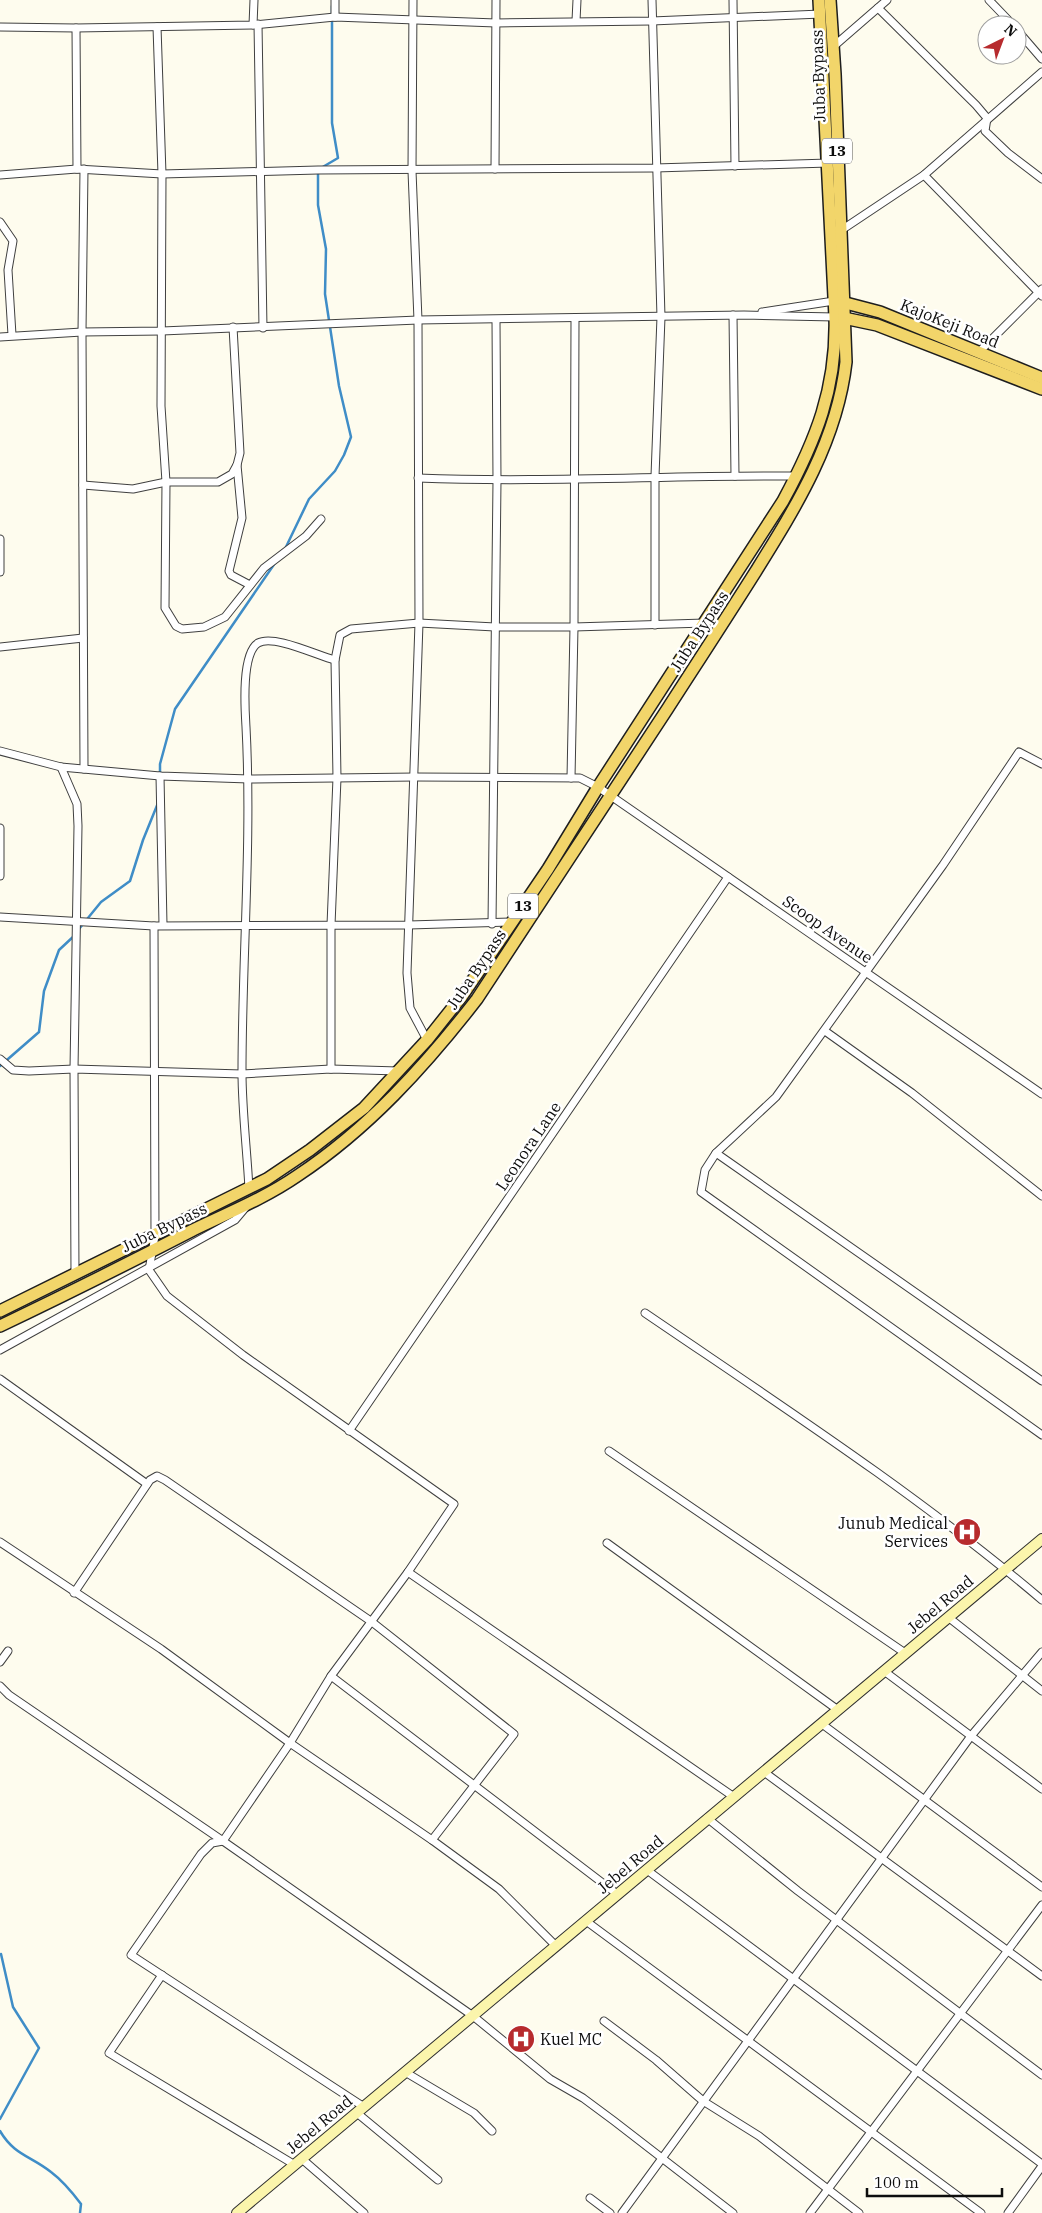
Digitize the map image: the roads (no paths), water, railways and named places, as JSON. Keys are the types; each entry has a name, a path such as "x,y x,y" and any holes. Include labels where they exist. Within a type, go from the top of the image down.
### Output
{"main road":[{"name":"Juba Bypass","path":"819,0 826,14 834,46 832,163 840,231 839,301"},
{"name":"Juba Bypass","path":"830,0 826,14 839,301"},
{"path":"839,301 840,317"},
{"name":"KajoKeji Road","path":"839,301 880,312 1042,378"},
{"name":"Juba Bypass","path":"0,1311 249,1189 289,1165 339,1129 364,1108 427,1040 462,996 548,869 598,787 706,623 797,476 814,440 827,400 840,317"},
{"name":"Juba Bypass","path":"0,1326 288,1183 373,1116 410,1080 478,1000 772,546 818,465 832,427 844,380 840,317"},
{"name":"KajoKeji Road","path":"840,317 878,325 1042,389"},
{"name":"Jebel Road","path":"237,2213 1042,1539"}],"street":[{"path":"254,0 260,172 262,328"},
{"path":"334,17 335,0"},
{"path":"413,0 412,171 418,320 418,623 415,777 407,973 410,1008 427,1040"},
{"path":"495,169 496,0"},
{"path":"576,20 577,0"},
{"path":"652,0 655,168 661,317 655,476 655,626"},
{"path":"733,0 735,166"},
{"path":"834,46 887,0"},
{"path":"990,0 1004,15"},
{"path":"878,8 987,118"},
{"path":"0,27 157,27 256,24 334,17 496,23 576,20 652,21 826,14"},
{"path":"157,27 162,174 161,406 166,482 165,608 176,626 182,628 214,624 225,617 264,568 302,539 321,519"},
{"path":"76,28 81,170 84,769"},
{"path":"1027,42 1042,59"},
{"path":"840,231 924,175 987,118 1042,72"},
{"path":"987,118 985,131 1008,153 1042,179"},
{"path":"0,175 81,170 162,174 318,170 412,171 655,168 832,163"},
{"path":"924,175 1041,293 979,352"},
{"path":"0,222 13,241 8,270 12,335"},
{"path":"744,315 839,301"},
{"path":"733,315 735,476"},
{"path":"0,337 82,332 162,331 234,327 262,328 418,320 733,315 840,317"},
{"path":"570,778 574,627 575,319"},
{"path":"492,924 497,481 496,320"},
{"path":"83,485 133,489 166,482 218,482 232,474 240,453 234,327"},
{"path":"237,465 242,518 229,571 231,575 250,585"},
{"path":"418,478 497,481 655,476 797,476"},
{"path":"0,544 0,572"},
{"path":"331,1069 331,925 337,778 335,660 340,635 345,631 418,623 495,627 574,627 706,623"},
{"path":"0,647 83,638"},
{"path":"249,1189 242,1074 249,779 244,694 245,677 253,649 258,643 289,644 335,660"},
{"name":"Scoop Avenue","path":"0,752 61,767 160,776 249,779 580,778 598,787 1042,1094"},
{"path":"1042,764 1019,752 867,973 776,1097 716,1153 705,1170 701,1192 1042,1436"},
{"path":"61,767 77,804 74,1069 75,1274"},
{"path":"160,776 163,925"},
{"path":"0,832 0,876"},
{"name":"Leonora Lane","path":"349,1430 728,877"},
{"path":"0,917 154,926 409,925 511,922"},
{"path":"148,1270 155,1236 153,1154 156,1071 154,926"},
{"path":"825,1031 912,1093 1042,1196"},
{"path":"0,1059 14,1070 74,1069 242,1074 331,1069 398,1071"},
{"path":"716,1153 1042,1380"},
{"path":"0,1350 148,1270 235,1220 250,1203"},
{"path":"148,1270 167,1296 243,1354 454,1504 408,1572 332,1676 290,1743 223,1841 212,1843 201,1854 131,1955 360,2110 438,2180"},
{"path":"645,1313 872,1468 1006,1569 1042,1600"},
{"path":"0,1379 147,1484"},
{"path":"609,1451 905,1653"},
{"path":"74,1593 147,1484 157,1476 372,1622 514,1734 474,1783 432,1840"},
{"path":"0,1542 74,1593 161,1649 290,1743 432,1840 499,1889 556,1946"},
{"path":"607,1543 838,1710"},
{"path":"408,1572 734,1797"},
{"path":"948,1617 1042,1691"},
{"path":"0,1662 8,1651"},
{"path":"622,2213 971,1736 1042,1652"},
{"path":"884,1671 1042,1789"},
{"path":"332,1676 618,1894"},
{"path":"0,1686 473,2016 550,2079 583,2098 733,2213"},
{"path":"822,1724 1042,1887"},
{"path":"764,1772 1042,1976"},
{"path":"707,1818 836,1920 1042,2075"},
{"path":"647,1870 1042,2165 1008,2213"},
{"path":"810,2213 1042,1905"},
{"path":"586,1921 981,2213"},
{"path":"162,1975 109,2053 298,2162 364,2213"},
{"path":"604,2021 656,2060 703,2101 759,2136 859,2213"},
{"path":"405,2072 474,2113 492,2131"},
{"path":"590,2198 610,2213"}],"waterway":[{"path":"321,168 338,158 332,123 332,6"},
{"path":"285,549 309,499 335,471 351,437 339,386 325,294 326,249 318,205 318,172"},
{"path":"160,775 160,764 175,709 275,563"},
{"path":"79,929 101,902 130,881 143,840 158,803"},
{"path":"0,1066 39,1032 44,991 59,950 74,936"},
{"path":"0,2119 39,2048 13,2007 1,1954"},
{"path":"0,2131 11,2145 55,2175 71,2191 81,2204 80,2213"}],"place":[{"name":"Junub Medical Services","path":"967,1532"},
{"name":"Kuel MC","path":"521,2039"}]}
